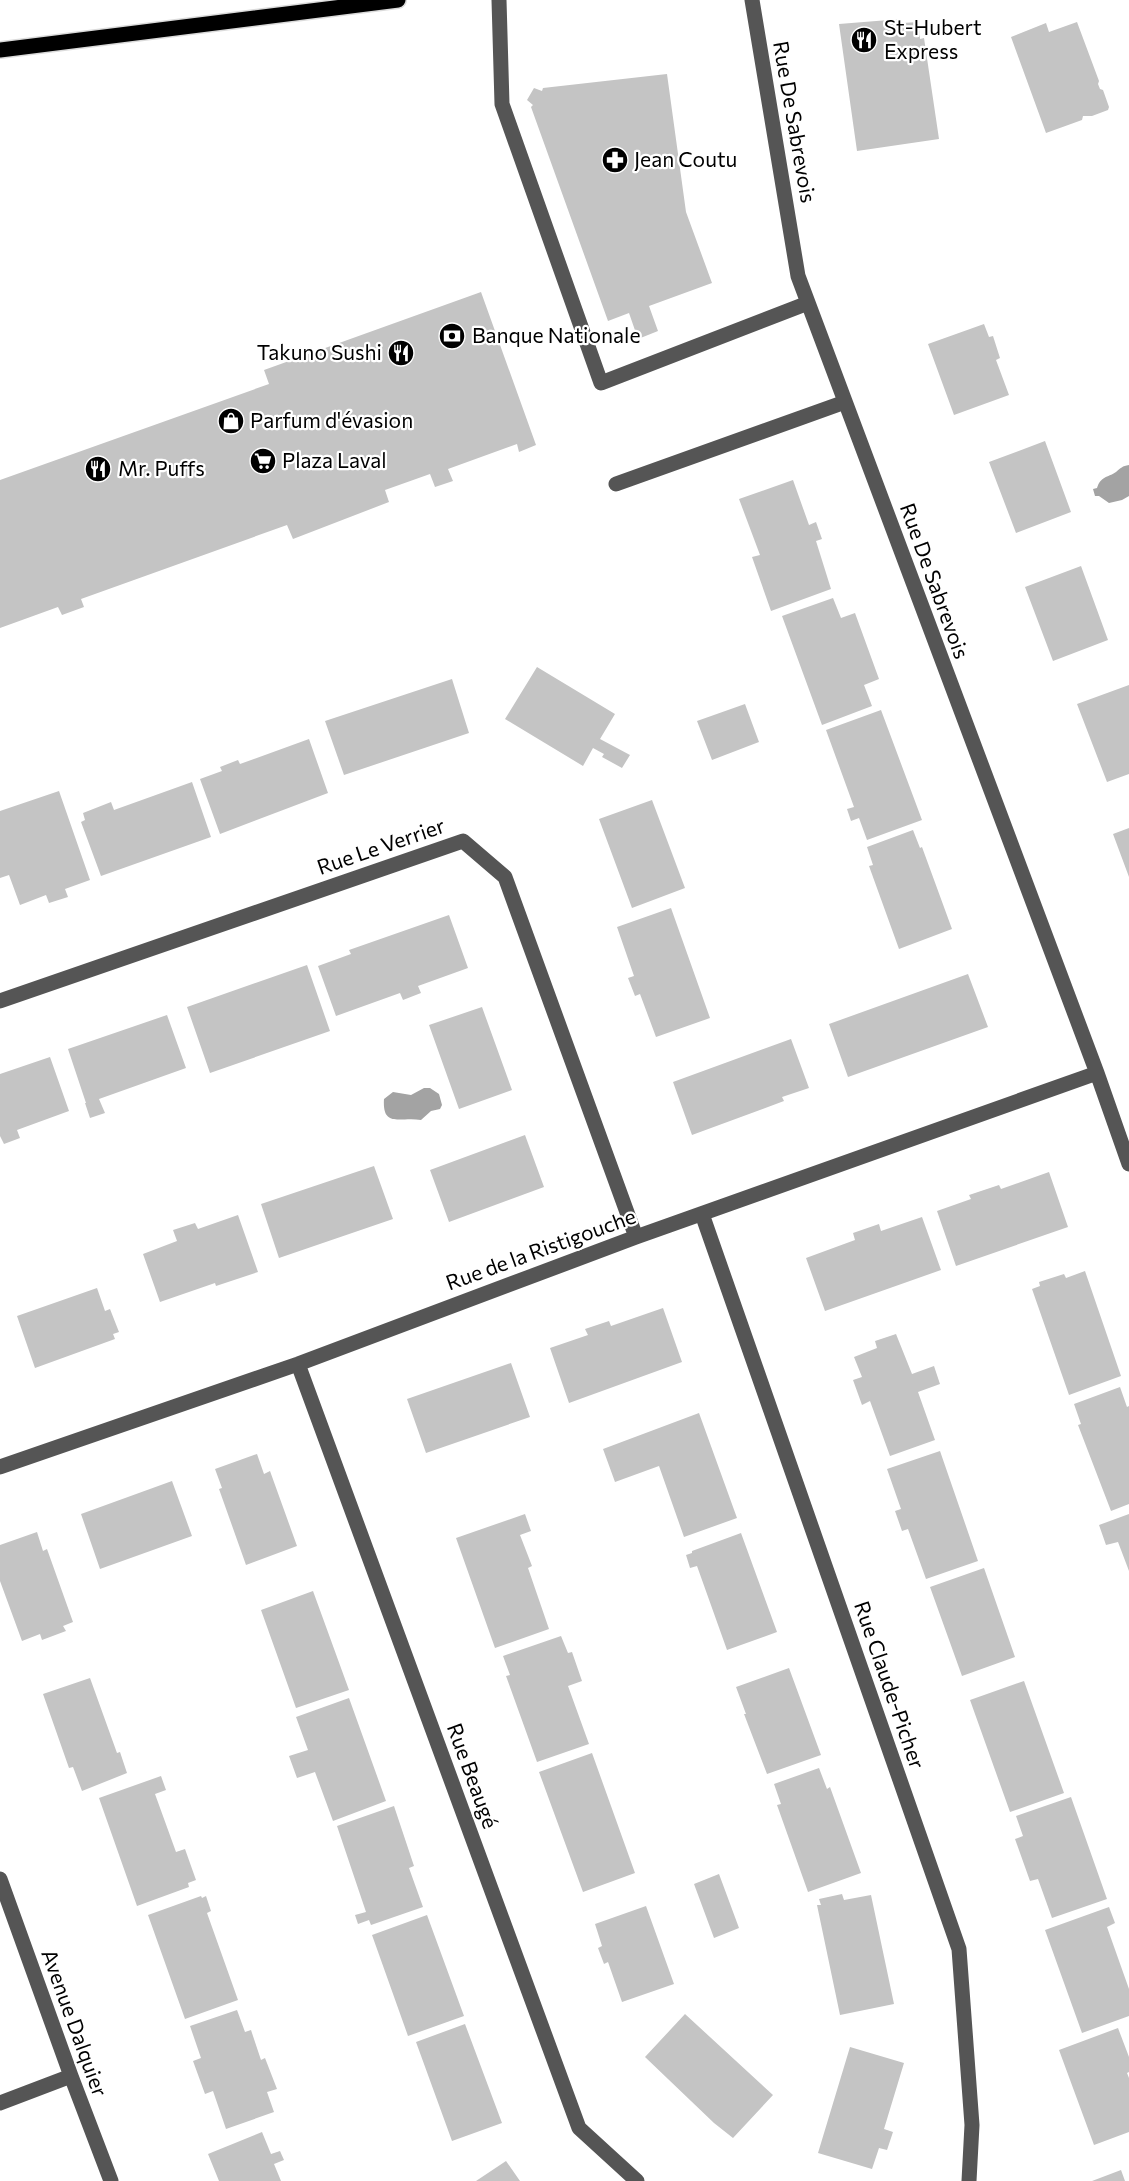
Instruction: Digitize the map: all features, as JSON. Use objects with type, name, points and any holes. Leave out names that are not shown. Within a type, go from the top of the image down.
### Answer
[{"type":"main road","points":[[0,50],[398,0]]},
{"type":"street","points":[[499,0],[502,104],[601,383],[808,303]]},
{"type":"street","name":"Rue De Sabrevois","points":[[752,0],[798,276],[1129,1164]]},
{"type":"street","points":[[616,484],[845,402]]},
{"type":"street","name":"Rue Le Verrier","points":[[0,1001],[463,841],[505,878],[636,1236]]},
{"type":"street","name":"Rue de la Ristigouche","points":[[0,1467],[298,1364],[636,1236],[1097,1073]]},
{"type":"street","name":"Rue Claude-Picher","points":[[702,1214],[959,1949],[972,2125],[969,2181]]},
{"type":"street","name":"Rue Beaugé","points":[[298,1364],[579,2128],[637,2181]]},
{"type":"street","name":"Avenue Dalquier","points":[[0,1879],[111,2181]]},
{"type":"street","points":[[0,2103],[71,2076]]},
{"type":"shaded area","points":[[1129,465],[1129,496],[1109,503],[1095,496],[1093,489],[1097,488],[1102,479]]},
{"type":"shaded area","points":[[424,1088],[430,1088],[439,1094],[442,1105],[440,1109],[431,1111],[421,1120],[394,1119],[386,1114],[384,1099],[393,1092],[411,1095]]},
{"type":"building","points":[[901,19],[902,23],[919,22],[920,39],[924,38],[939,139],[857,151],[839,24]]},
{"type":"building","points":[[1077,22],[1099,81],[1098,84],[1103,90],[1109,107],[1108,110],[1092,116],[1083,116],[1082,120],[1046,133],[1011,37],[1046,23],[1049,32]]},
{"type":"building","name":"Jean Coutu","points":[[667,74],[686,212],[712,283],[649,306],[658,331],[638,339],[629,313],[608,321],[531,107],[533,105],[527,100],[534,88],[542,91],[543,88]]},
{"type":"building","name":"Plaza Laval","points":[[481,292],[536,445],[519,452],[517,444],[448,469],[453,481],[435,487],[430,474],[385,490],[389,502],[293,539],[287,525],[81,599],[84,607],[62,615],[58,607],[0,628],[0,480],[269,384],[264,370]]},
{"type":"building","points":[[984,324],[989,337],[993,336],[1000,358],[996,360],[1009,395],[954,415],[928,344]]},
{"type":"building","points":[[1045,441],[1071,512],[1016,533],[989,462]]},
{"type":"building","points":[[793,480],[809,525],[816,522],[822,539],[816,541],[831,589],[771,611],[752,557],[760,555],[739,499]]},
{"type":"building","points":[[1081,566],[1108,640],[1053,661],[1025,587]]},
{"type":"building","points":[[833,598],[841,618],[855,613],[879,679],[864,685],[872,706],[822,725],[782,616]]},
{"type":"building","points":[[537,667],[615,714],[600,739],[630,755],[622,768],[602,757],[604,754],[593,748],[583,766],[505,719]]},
{"type":"building","points":[[452,679],[469,733],[344,775],[325,721]]},
{"type":"building","points":[[1129,685],[1129,774],[1107,782],[1077,704]]},
{"type":"building","points":[[745,704],[759,742],[712,760],[697,721]]},
{"type":"building","points":[[881,710],[922,820],[867,840],[859,818],[851,821],[847,809],[854,807],[826,730]]},
{"type":"building","points":[[309,739],[328,793],[220,834],[200,779],[222,771],[220,767],[238,760],[240,764]]},
{"type":"building","points":[[192,782],[211,837],[101,876],[81,822],[85,820],[83,813],[111,802],[114,810]]},
{"type":"building","points":[[59,791],[90,880],[65,889],[68,897],[49,903],[46,895],[20,905],[9,875],[0,878],[0,811]]},
{"type":"building","points":[[652,800],[685,888],[632,908],[599,819]]},
{"type":"building","points":[[1129,828],[1129,877],[1113,834]]},
{"type":"building","points":[[913,830],[920,848],[922,847],[952,929],[899,949],[869,866],[873,865],[867,847]]},
{"type":"building","points":[[671,908],[710,1018],[656,1037],[640,994],[635,996],[628,978],[634,976],[617,927]]},
{"type":"building","points":[[449,915],[468,968],[418,986],[421,993],[403,1000],[400,993],[336,1016],[318,966],[351,954],[349,950]]},
{"type":"building","points":[[307,965],[330,1031],[210,1073],[187,1007]]},
{"type":"building","points":[[968,974],[988,1027],[848,1077],[829,1024]]},
{"type":"building","points":[[482,1007],[512,1090],[459,1109],[429,1025]]},
{"type":"building","points":[[167,1015],[186,1068],[99,1099],[105,1113],[90,1118],[68,1049]]},
{"type":"building","points":[[791,1039],[809,1088],[782,1097],[784,1101],[692,1135],[673,1082]]},
{"type":"building","points":[[50,1057],[69,1111],[17,1130],[20,1138],[4,1144],[0,1136],[0,1074]]},
{"type":"building","points":[[525,1135],[544,1187],[449,1222],[430,1170]]},
{"type":"building","points":[[374,1166],[393,1219],[279,1258],[261,1204]]},
{"type":"building","points":[[1049,1172],[1068,1227],[956,1266],[937,1211],[971,1199],[969,1195],[999,1185],[1001,1189]]},
{"type":"building","points":[[238,1215],[258,1272],[216,1286],[215,1283],[160,1302],[143,1254],[177,1241],[173,1230],[195,1223],[198,1229]]},
{"type":"building","points":[[922,1217],[941,1270],[825,1311],[806,1258],[855,1240],[853,1233],[879,1224],[881,1231]]},
{"type":"building","points":[[1085,1271],[1121,1376],[1069,1395],[1032,1289],[1040,1286],[1039,1282],[1064,1274],[1066,1278]]},
{"type":"building","points":[[97,1288],[105,1311],[110,1309],[119,1332],[113,1334],[115,1339],[35,1368],[17,1316]]},
{"type":"building","points":[[663,1308],[682,1362],[569,1403],[550,1348],[588,1335],[585,1329],[609,1321],[611,1326]]},
{"type":"building","points":[[896,1334],[912,1374],[934,1366],[940,1384],[918,1392],[935,1440],[890,1456],[870,1401],[862,1405],[853,1380],[862,1377],[854,1357],[877,1348],[875,1341]]},
{"type":"building","points":[[511,1363],[530,1417],[426,1453],[407,1399]]},
{"type":"building","points":[[1120,1387],[1127,1407],[1129,1406],[1129,1504],[1111,1511],[1078,1425],[1081,1424],[1074,1404]]},
{"type":"building","points":[[699,1413],[737,1518],[684,1537],[659,1466],[615,1482],[603,1449]]},
{"type":"building","points":[[940,1451],[978,1561],[926,1579],[908,1529],[902,1531],[895,1511],[901,1509],[887,1469]]},
{"type":"building","points":[[257,1454],[264,1474],[270,1471],[297,1546],[246,1565],[219,1489],[222,1488],[215,1469]]},
{"type":"building","points":[[172,1481],[192,1536],[100,1569],[81,1514]]},
{"type":"building","points":[[525,1514],[531,1531],[520,1535],[532,1566],[528,1568],[549,1629],[495,1648],[456,1538]]},
{"type":"building","points":[[1129,1514],[1129,1571],[1118,1542],[1106,1545],[1099,1525]]},
{"type":"building","points":[[37,1532],[43,1551],[47,1549],[73,1622],[63,1626],[66,1631],[42,1640],[40,1634],[22,1641],[0,1581],[0,1545]]},
{"type":"building","points":[[741,1533],[777,1632],[727,1650],[697,1566],[690,1568],[686,1555]]},
{"type":"building","points":[[984,1568],[1015,1657],[962,1676],[930,1587]]},
{"type":"building","points":[[313,1591],[349,1690],[296,1708],[261,1610]]},
{"type":"building","points":[[561,1636],[568,1653],[572,1652],[582,1681],[568,1686],[589,1744],[537,1762],[506,1676],[510,1675],[503,1656]]},
{"type":"building","points":[[789,1668],[821,1755],[767,1774],[736,1687]]},
{"type":"building","points":[[90,1678],[117,1753],[120,1752],[127,1773],[82,1791],[73,1767],[69,1768],[43,1694]]},
{"type":"building","points":[[1024,1681],[1064,1793],[1010,1812],[970,1700]]},
{"type":"building","points":[[349,1698],[386,1801],[333,1821],[315,1772],[297,1778],[289,1756],[308,1750],[296,1717]]},
{"type":"building","points":[[592,1753],[635,1873],[583,1892],[539,1772]]},
{"type":"building","points":[[819,1768],[827,1789],[830,1787],[861,1873],[808,1892],[777,1805],[781,1804],[774,1784]]},
{"type":"building","points":[[161,1776],[166,1790],[155,1794],[176,1852],[185,1849],[196,1880],[188,1883],[189,1887],[137,1906],[99,1798]]},
{"type":"building","points":[[1071,1797],[1107,1899],[1052,1918],[1038,1879],[1030,1881],[1015,1839],[1023,1836],[1016,1816]]},
{"type":"building","points":[[394,1806],[414,1866],[409,1868],[423,1907],[371,1925],[369,1920],[358,1924],[355,1915],[366,1912],[337,1826]]},
{"type":"building","points":[[719,1874],[739,1928],[714,1938],[694,1884]]},
{"type":"building","points":[[842,1894],[844,1900],[871,1895],[894,2004],[840,2015],[817,1905],[821,1905],[819,1899]]},
{"type":"building","points":[[201,1896],[202,1898],[206,1896],[211,1911],[207,1913],[238,2000],[185,2019],[148,1915]]},
{"type":"building","points":[[646,1906],[674,1984],[622,2002],[608,1962],[604,1964],[598,1948],[602,1946],[595,1924]]},
{"type":"building","points":[[1109,1907],[1115,1923],[1107,1927],[1129,1989],[1129,2016],[1082,2033],[1045,1930]]},
{"type":"building","points":[[427,1915],[464,2016],[408,2036],[372,1935]]},
{"type":"building","points":[[237,2010],[245,2032],[251,2030],[261,2060],[265,2058],[277,2089],[267,2092],[274,2112],[226,2129],[213,2091],[205,2094],[193,2061],[201,2058],[190,2026]]},
{"type":"building","points":[[685,2014],[773,2095],[733,2138],[714,2123],[645,2057]]},
{"type":"building","points":[[465,2024],[502,2123],[452,2141],[416,2042]]},
{"type":"building","points":[[1118,2028],[1129,2057],[1129,2072],[1127,2073],[1129,2078],[1129,2132],[1094,2145],[1059,2050]]},
{"type":"building","points":[[850,2047],[904,2063],[884,2129],[893,2132],[887,2150],[879,2148],[872,2169],[818,2153]]},
{"type":"building","points":[[262,2132],[271,2154],[280,2151],[284,2160],[274,2164],[281,2181],[219,2181],[208,2154]]},
{"type":"building","points":[[506,2161],[520,2181],[476,2181]]},
{"type":"building","points":[[1121,2170],[1125,2181],[1092,2181]]},
{"type":"place","name":"St-Hubert Express","points":[[864,40]]},
{"type":"place","name":"Jean Coutu","points":[[615,160]]},
{"type":"place","name":"Banque Nationale","points":[[452,336]]},
{"type":"place","name":"Takuno Sushi","points":[[401,353]]},
{"type":"place","name":"Parfum d'évasion","points":[[231,421]]},
{"type":"place","name":"Plaza Laval","points":[[263,461]]},
{"type":"place","name":"Mr. Puffs","points":[[98,469]]}]
